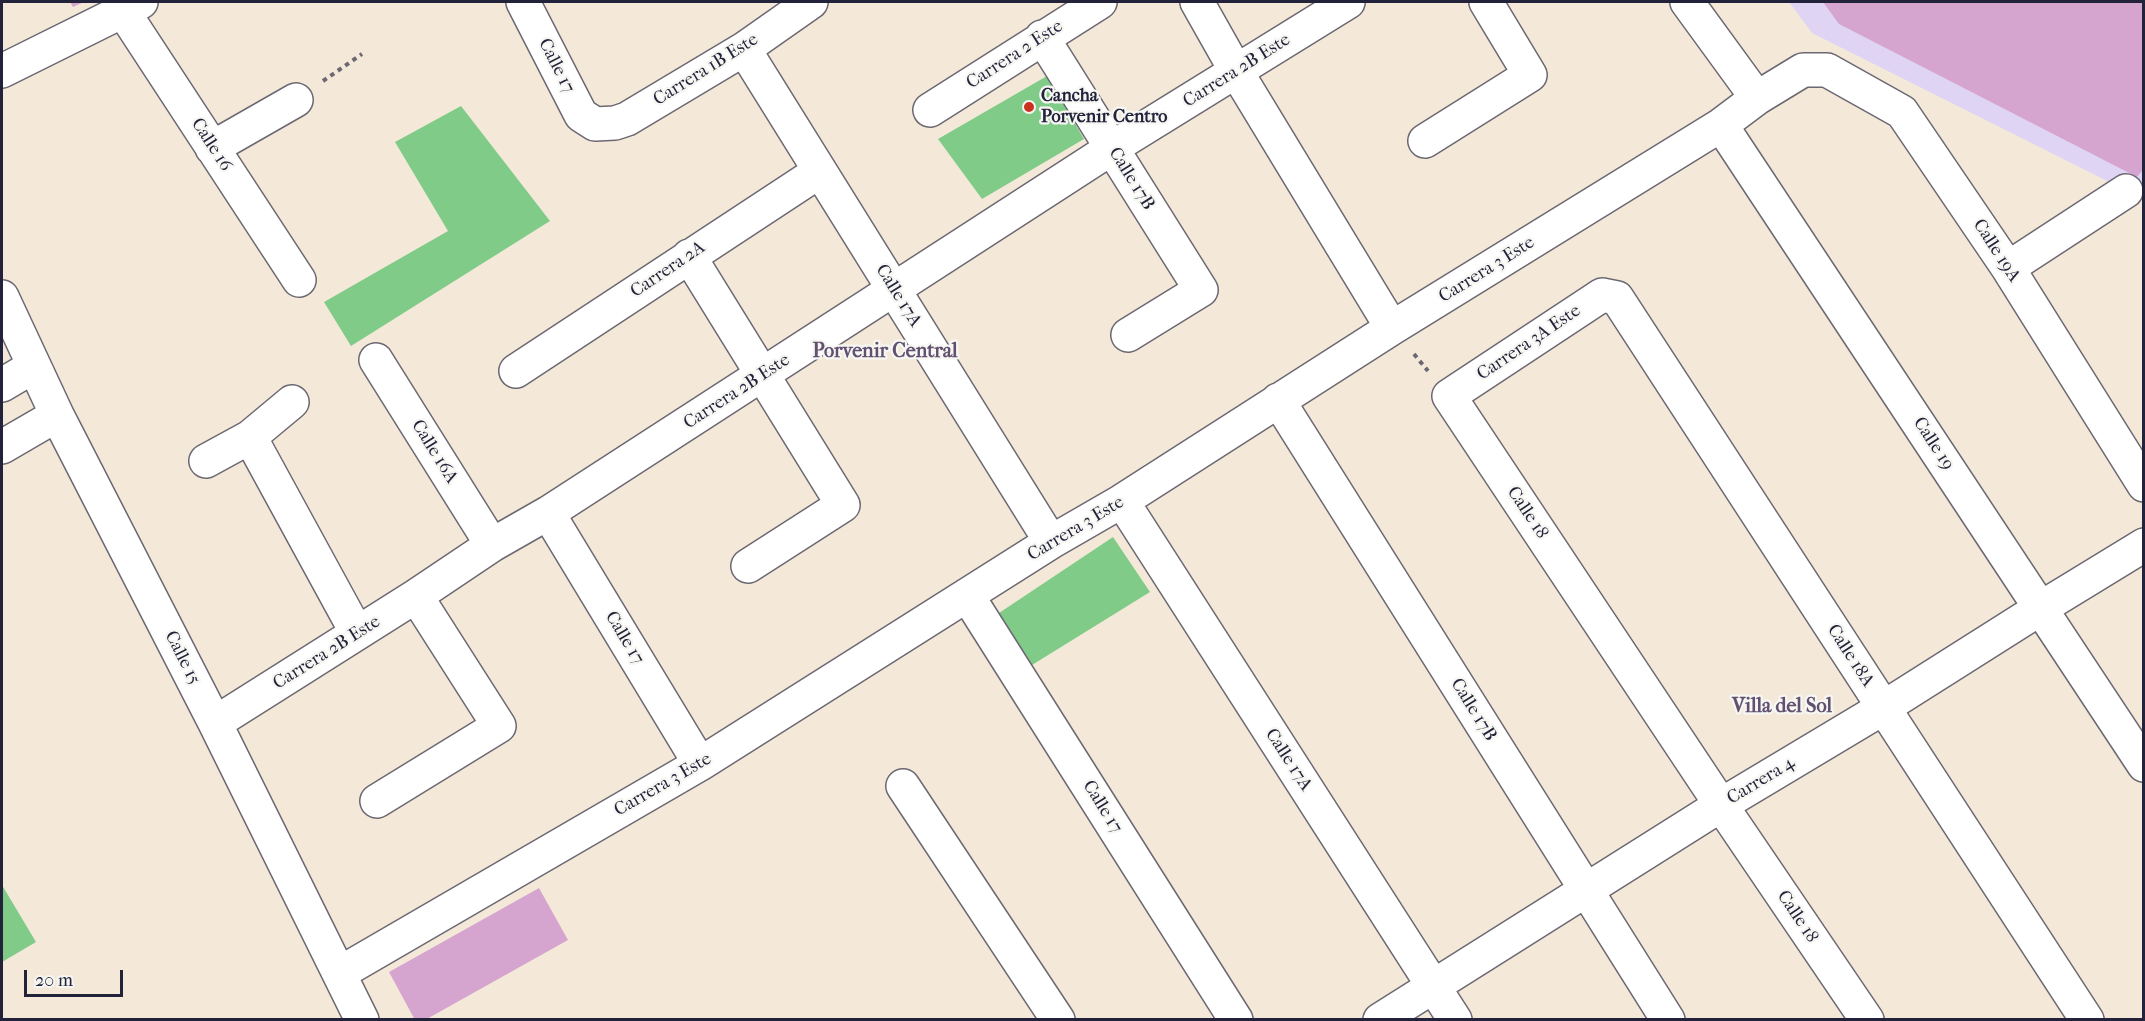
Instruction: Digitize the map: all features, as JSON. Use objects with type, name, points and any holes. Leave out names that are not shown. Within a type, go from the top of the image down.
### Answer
[{"type":"street","name":"Calle 17","points":[[523,2],[581,115],[595,124]]},
{"type":"street","name":"Carrera 1B Este","points":[[595,124],[615,123],[627,118],[744,49],[811,2]]},
{"type":"street","name":"Carrera 2 Este","points":[[930,110],[1100,2]]},
{"type":"street","points":[[1197,2],[1236,71],[1392,328]]},
{"type":"street","name":"Carrera 2B Este","points":[[216,723],[492,545],[548,513],[1112,148],[1348,2]]},
{"type":"street","points":[[1425,141],[1530,75],[1486,2]]},
{"type":"street","points":[[1687,2],[1757,98]]},
{"type":"street","points":[[2,71],[132,6]]},
{"type":"street","name":"Calle 16","points":[[132,6],[212,148],[299,280]]},
{"type":"street","name":"Calle 17B","points":[[1042,37],[1201,290],[1128,335]]},
{"type":"street","name":"Calle 17A","points":[[744,49],[1051,542]]},
{"type":"street","name":"Carrera 3 Este","points":[[340,973],[700,764],[1051,542],[1122,501],[1278,400],[1721,124],[1757,98],[1803,70]]},
{"type":"street","name":"Calle 19A","points":[[1803,70],[1827,70],[1902,112],[2008,268],[2144,485]]},
{"type":"street","points":[[212,148],[296,100]]},
{"type":"street","name":"Calle 19","points":[[1721,124],[2144,765]]},
{"type":"street","name":"Carrera 2A","points":[[516,371],[820,171]]},
{"type":"street","points":[[2008,268],[2126,190]]},
{"type":"street","points":[[689,256],[843,505],[748,566]]},
{"type":"street","name":"Carrera 3A Este","points":[[1449,396],[1602,295],[1610,296]]},
{"type":"street","name":"Calle 18A","points":[[1610,296],[1617,298],[1624,308],[2087,1020]]},
{"type":"street","name":"Calle 15","points":[[2,297],[57,415],[216,723],[362,1020]]},
{"type":"street","name":"Calle 16A","points":[[376,360],[492,545]]},
{"type":"street","points":[[2,385],[34,366]]},
{"type":"street","name":"Calle 18","points":[[1449,396],[1720,805],[1867,1020]]},
{"type":"street","name":"Calle 17B","points":[[1278,400],[1668,1020]]},
{"type":"street","points":[[206,461],[250,437],[292,402]]},
{"type":"street","points":[[2,447],[57,415]]},
{"type":"street","points":[[250,437],[357,633]]},
{"type":"street","name":"Calle 17A","points":[[1122,501],[1455,1020]]},
{"type":"street","name":"Calle 17","points":[[548,513],[700,764]]},
{"type":"street","name":"Carrera 4","points":[[1380,1020],[1720,805],[1883,708],[2144,545]]},
{"type":"street","points":[[377,801],[499,726],[416,596]]},
{"type":"street","name":"Calle 17","points":[[967,596],[1236,1020]]},
{"type":"street","points":[[903,786],[1058,1020]]},
{"type":"path","points":[[296,100],[362,54]]},
{"type":"path","points":[[1392,328],[1449,396]]},
{"type":"shaded area","points":[[1789,2],[2143,2],[2143,199],[1812,33]]},
{"type":"green space","name":"Cancha Porvenir Centro","points":[[1047,76],[1084,139],[982,199],[938,139]]},
{"type":"green space","points":[[461,106],[550,221],[351,346],[324,302],[448,231],[395,142]]},
{"type":"green space","points":[[1113,537],[1150,592],[1032,665],[999,613]]},
{"type":"green space","points":[[2,885],[36,942],[2,962]]},
{"type":"building","points":[[70,2],[84,2],[73,7]]},
{"type":"building","points":[[1823,2],[2144,2],[2144,168],[2137,177],[1839,24]]},
{"type":"building","points":[[539,888],[568,940],[425,1020],[415,1020],[389,972]]},
{"type":"place","name":"Cancha Porvenir Centro","points":[[1029,107]]},
{"type":"district","name":"Porvenir Central","points":[[885,352]]},
{"type":"district","name":"Villa del Sol","points":[[1782,707]]}]
